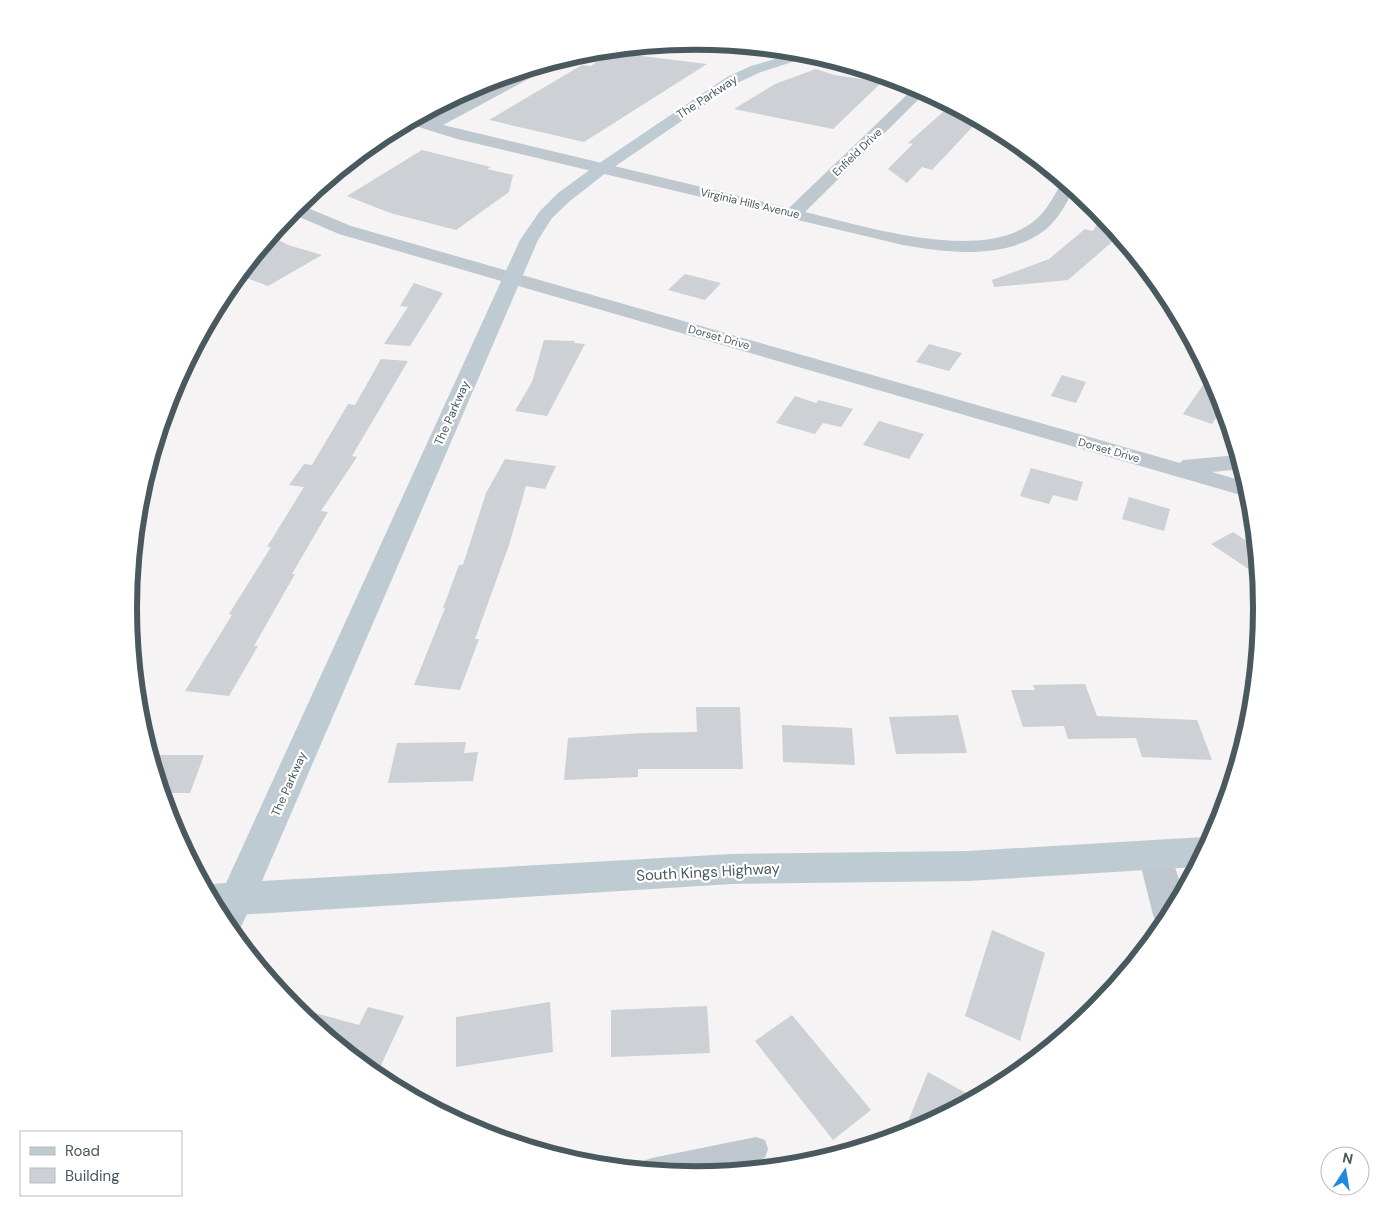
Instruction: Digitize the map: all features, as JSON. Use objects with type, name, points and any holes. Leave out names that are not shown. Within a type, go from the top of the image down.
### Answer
[{"type":"street","name":"The Parkway","points":[[224,907],[271,824],[529,240],[546,215],[564,197],[601,169],[732,80],[756,69],[790,59]]},
{"type":"street","points":[[428,126],[515,80]]},
{"type":"street","name":"Enfield Drive","points":[[793,214],[916,95]]},
{"type":"street","name":"Virginia Hills Avenue","points":[[420,123],[601,169],[918,243],[974,245],[1015,238],[1036,228],[1049,216],[1066,190]]},
{"type":"street","name":"Dorset Drive","points":[[301,212],[346,230],[1240,488]]},
{"type":"street","name":"Dorset Drive","points":[[1147,461],[1204,466],[1234,463]]},
{"type":"street","name":"South Kings Highway","points":[[224,907],[732,869],[968,866],[1196,852]]},
{"type":"street","points":[[1155,855],[1169,902]]},
{"type":"lane","points":[[675,1165],[756,1149]]},
{"type":"building","points":[[628,54],[707,64],[584,142],[489,120],[582,65],[591,66],[601,59]]},
{"type":"building","points":[[816,69],[834,75],[881,83],[833,129],[734,109],[775,84]]},
{"type":"building","points":[[946,110],[961,118],[960,120],[974,125],[932,170],[922,167],[907,183],[888,169],[913,144],[908,143]]},
{"type":"building","points":[[422,150],[491,167],[487,169],[513,175],[509,192],[456,230],[390,213],[347,196]]},
{"type":"building","points":[[1098,222],[1115,240],[1068,280],[994,287],[992,280],[1049,259],[1085,229],[1093,231]]},
{"type":"building","points":[[276,239],[288,245],[322,255],[268,286],[245,278]]},
{"type":"building","points":[[685,274],[721,283],[705,300],[668,290]]},
{"type":"building","points":[[414,283],[443,293],[410,346],[384,344],[408,307],[400,306]]},
{"type":"building","points":[[544,340],[575,341],[574,343],[585,344],[547,416],[515,411],[532,382]]},
{"type":"building","points":[[929,344],[962,353],[949,371],[916,362]]},
{"type":"building","points":[[381,359],[408,361],[352,456],[357,457],[321,511],[328,512],[292,574],[295,574],[254,646],[258,646],[229,696],[185,691],[232,615],[229,614],[271,547],[267,547],[304,487],[289,485],[304,464],[312,465],[348,404],[355,405]]},
{"type":"building","points":[[1062,375],[1086,382],[1076,403],[1051,396]]},
{"type":"building","points":[[1205,382],[1218,415],[1212,424],[1183,414]]},
{"type":"building","points":[[795,396],[816,403],[819,400],[853,409],[841,427],[823,423],[815,434],[776,423]]},
{"type":"building","points":[[879,421],[924,434],[909,459],[863,445]]},
{"type":"building","points":[[505,459],[556,466],[545,489],[526,486],[509,545],[475,639],[479,639],[460,690],[414,685],[445,608],[443,608],[459,565],[463,565],[486,493]]},
{"type":"building","points":[[1031,468],[1083,482],[1077,501],[1053,495],[1049,504],[1020,496]]},
{"type":"building","points":[[1129,497],[1170,509],[1164,531],[1122,519]]},
{"type":"building","points":[[1233,532],[1249,542],[1252,571],[1211,544]]},
{"type":"building","points":[[1085,684],[1097,716],[1197,720],[1212,760],[1142,757],[1136,738],[1068,739],[1064,726],[1023,727],[1011,690],[1035,690],[1033,685]]},
{"type":"building","points":[[696,707],[740,707],[743,769],[638,769],[638,777],[564,780],[568,738],[643,733],[697,732]]},
{"type":"building","points":[[958,715],[967,753],[896,754],[889,717]]},
{"type":"building","points":[[782,725],[852,728],[855,765],[783,762]]},
{"type":"building","points":[[466,742],[464,753],[478,752],[473,781],[388,783],[397,743]]},
{"type":"building","points":[[157,755],[204,755],[190,793],[169,793]]},
{"type":"building","points":[[992,930],[1045,953],[1020,1041],[965,1016]]},
{"type":"building","points":[[550,1002],[553,1052],[456,1067],[456,1017]]},
{"type":"building","points":[[707,1006],[710,1053],[611,1057],[611,1010]]},
{"type":"building","points":[[368,1007],[404,1016],[380,1068],[355,1051],[309,1011],[359,1025]]},
{"type":"building","points":[[792,1015],[871,1110],[833,1140],[755,1041]]},
{"type":"building","points":[[928,1072],[968,1094],[942,1108],[907,1125]]}]
